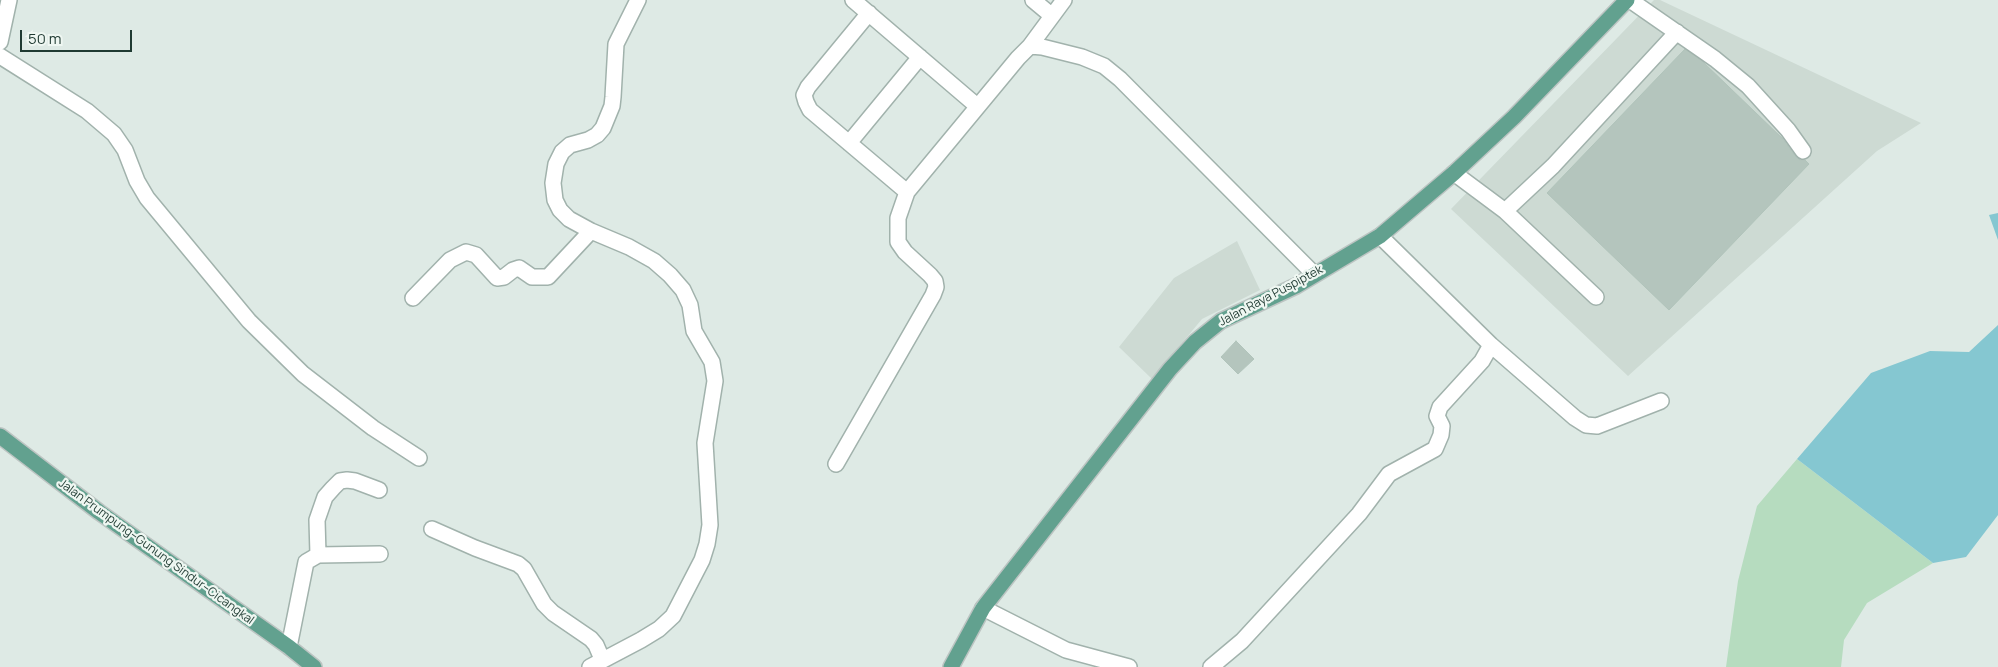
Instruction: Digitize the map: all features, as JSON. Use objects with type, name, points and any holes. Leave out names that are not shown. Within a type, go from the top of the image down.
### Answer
[{"type":"main road","name":"Jalan Raya Puspiptek","points":[[951,667],[983,608],[1170,369],[1195,342],[1221,321],[1296,286],[1380,236],[1454,173],[1514,117],[1628,0]]},
{"type":"main road","name":"Jalan Prumpung–Gunung Sindur–Cicangkal","points":[[0,436],[99,512],[314,667]]},
{"type":"street","points":[[0,42],[9,0]]},
{"type":"street","points":[[432,529],[518,564],[524,569],[544,604],[553,613],[591,639],[596,645],[596,663],[640,640],[658,629],[673,616],[702,560],[710,525],[705,442],[715,381],[712,362],[694,331],[690,305],[683,290],[654,261],[629,247],[568,219],[560,210],[553,183],[556,164],[562,152],[570,145],[588,140],[603,128],[612,106],[616,44],[638,0]]},
{"type":"street","points":[[853,0],[977,106]]},
{"type":"street","points":[[1033,0],[1052,15]]},
{"type":"street","points":[[836,464],[936,287],[935,281],[930,275],[905,252],[898,242],[896,231],[898,218],[907,192],[977,106],[1030,46],[1064,0]]},
{"type":"street","points":[[1628,0],[1715,59],[1748,86],[1788,130],[1803,151]]},
{"type":"street","points":[[868,13],[808,87],[804,96],[810,110],[907,192]]},
{"type":"street","points":[[1505,211],[1553,166],[1677,32]]},
{"type":"street","points":[[1030,46],[1042,47],[1082,57],[1104,66],[1120,79],[1314,274]]},
{"type":"street","points":[[0,56],[87,111],[114,134],[125,150],[137,181],[147,198],[249,321],[303,374],[373,428],[419,458]]},
{"type":"street","points":[[849,142],[920,57]]},
{"type":"street","points":[[1454,173],[1505,211],[1596,297]]},
{"type":"street","points":[[413,298],[450,260],[466,252],[476,255],[497,278],[504,277],[519,268],[532,277],[548,277],[591,231]]},
{"type":"street","points":[[1380,236],[1491,345],[1575,418],[1586,425],[1597,426],[1661,401]]},
{"type":"street","points":[[1210,667],[1242,641],[1359,514],[1389,474],[1435,449],[1441,435],[1442,426],[1438,416],[1440,407],[1482,361],[1491,345]]},
{"type":"street","points":[[318,555],[316,520],[325,497],[333,488],[340,481],[355,480],[379,490]]},
{"type":"street","points":[[289,648],[306,562],[318,555],[380,554]]},
{"type":"street","points":[[983,608],[1066,650],[1129,667]]},
{"type":"shaded area","points":[[1654,0],[1660,0],[1921,123],[1877,151],[1628,376],[1451,209]]},
{"type":"shaded area","points":[[1237,241],[1260,290],[1202,319],[1152,379],[1119,347],[1174,278]]},
{"type":"green space","points":[[1797,459],[1933,563],[1867,603],[1844,640],[1841,667],[1726,667],[1738,581],[1757,506]]},
{"type":"water","points":[[1998,213],[1998,240],[1989,215]]},
{"type":"water","points":[[1998,325],[1998,515],[1966,557],[1933,563],[1797,459],[1871,373],[1930,351],[1969,352]]},
{"type":"building","points":[[1685,49],[1702,61],[1782,138],[1796,157],[1800,160],[1805,160],[1809,164],[1669,310],[1547,193]]},
{"type":"building","points":[[1236,341],[1254,359],[1238,374],[1221,357]]}]
